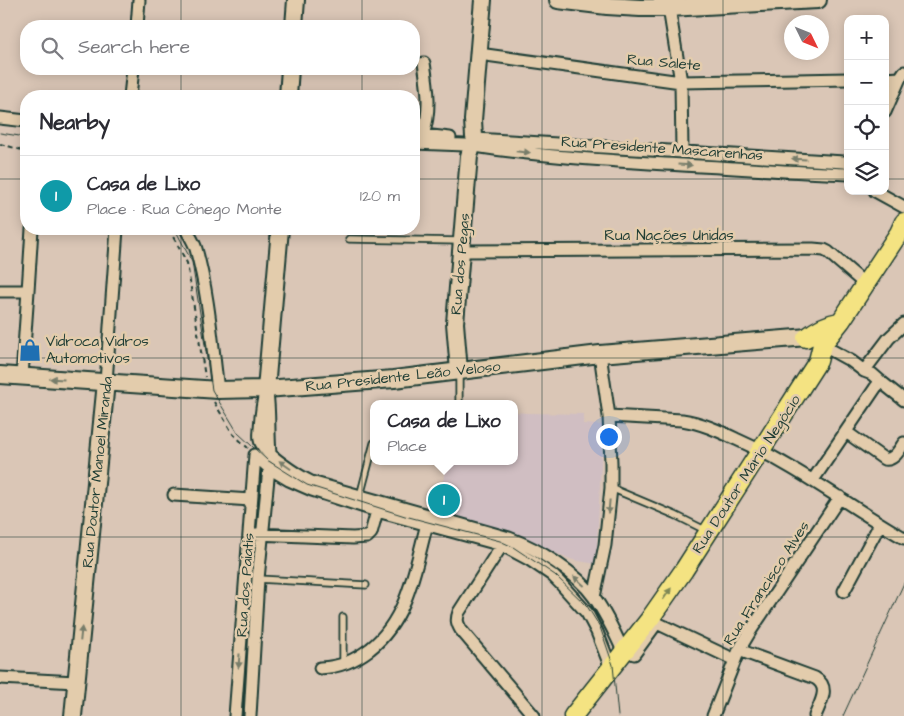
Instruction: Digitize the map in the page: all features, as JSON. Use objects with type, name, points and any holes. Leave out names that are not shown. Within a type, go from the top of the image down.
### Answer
[{"type":"main road","points":[[294,20],[296,0]]},
{"type":"main road","name":"Rua dos Pegas","points":[[459,371],[455,323],[483,0]]},
{"type":"main road","points":[[558,0],[640,8],[818,0]]},
{"type":"main road","points":[[288,90],[290,75]]},
{"type":"main road","name":"Rua Doutor Mário Negócio","points":[[573,716],[610,668],[629,653],[649,620],[709,532],[818,360],[828,339],[898,233],[904,220]]},
{"type":"main road","points":[[266,389],[279,235]]},
{"type":"main road","points":[[830,324],[828,339],[806,338],[814,332],[830,324]]},
{"type":"main road","name":"Rua Presidente Leão Veloso","points":[[0,375],[218,390],[266,389],[369,381],[600,354],[806,338]]},
{"type":"main road","name":"Rua Doutor Manoel Miranda","points":[[74,716],[106,382]]},
{"type":"street","points":[[137,20],[139,0]]},
{"type":"street","points":[[669,8],[681,82],[682,151]]},
{"type":"street","name":"Rua Salete","points":[[479,54],[681,82],[844,79]]},
{"type":"street","points":[[420,134],[427,124],[428,99],[424,63]]},
{"type":"street","points":[[131,90],[132,75]]},
{"type":"street","points":[[889,78],[902,75]]},
{"type":"street","points":[[888,105],[902,75]]},
{"type":"street","points":[[0,118],[20,120]]},
{"type":"street","name":"Rua Presidente Mascarenhas","points":[[420,135],[470,141],[682,151],[844,162]]},
{"type":"street","name":"Rua Presidente Mascarenhas","points":[[420,143],[470,141],[499,150],[593,159],[844,174]]},
{"type":"street","points":[[879,195],[904,220]]},
{"type":"street","points":[[22,376],[32,235]]},
{"type":"street","name":"Rua Doutor Manoel Miranda","points":[[106,382],[117,235]]},
{"type":"street","points":[[189,235],[196,248],[208,308],[218,390]]},
{"type":"street","name":"Rua Nações Unidas","points":[[461,246],[824,250],[865,284]]},
{"type":"street","points":[[0,291],[28,291]]},
{"type":"street","points":[[864,371],[889,338],[904,324]]},
{"type":"street","points":[[828,339],[851,361],[864,371],[872,374],[904,400]]},
{"type":"street","points":[[594,597],[605,545],[611,488],[609,416],[600,354]]},
{"type":"street","points":[[813,480],[880,381]]},
{"type":"street","points":[[266,389],[261,407],[260,441],[270,453],[303,478],[311,482],[436,516],[531,547],[579,580],[594,597],[629,653],[656,624],[659,624],[737,655],[814,678],[822,684],[824,692],[815,716]]},
{"type":"street","points":[[266,389],[270,408],[270,453]]},
{"type":"street","points":[[609,416],[692,422],[715,430],[761,450],[813,480],[904,538]]},
{"type":"street","points":[[846,432],[888,460],[896,455],[904,443]]},
{"type":"street","name":"Rua dos Paiatis","points":[[235,716],[256,455],[269,468],[258,578],[250,716]]},
{"type":"street","points":[[269,468],[289,480],[312,490],[377,511],[502,545],[530,560],[552,575],[579,602],[593,622],[602,642],[610,668]]},
{"type":"street","points":[[174,495],[251,500]]},
{"type":"street","name":"Rua Francisco Alves","points":[[713,716],[737,655],[751,630],[840,497]]},
{"type":"street","points":[[249,533],[367,537],[372,533],[377,511]]},
{"type":"street","points":[[320,668],[332,668],[343,665],[365,653],[386,634],[400,613],[408,594],[427,524]]},
{"type":"street","points":[[844,591],[880,524]]},
{"type":"street","points":[[502,545],[459,612],[457,624],[534,716]]},
{"type":"street","points":[[244,592],[257,593]]},
{"type":"street","points":[[0,678],[76,682]]},
{"type":"lane","points":[[349,239],[461,246]]},
{"type":"lane","points":[[458,400],[459,371]]},
{"type":"lane","points":[[360,496],[370,458]]},
{"type":"lane","points":[[611,488],[709,532]]},
{"type":"lane","points":[[258,578],[366,584]]},
{"type":"lane","points":[[343,617],[343,665]]},
{"type":"path","points":[[0,144],[20,149]]},
{"type":"shaded area","points":[[518,412],[584,414],[583,424],[603,425],[596,564],[573,560],[493,528],[434,510],[448,465],[518,465]]},
{"type":"tram line","points":[[0,133],[20,136]]},
{"type":"tram line","points":[[178,235],[192,262],[212,390],[238,433],[267,460],[307,485],[405,516],[500,541],[513,547],[555,575],[587,606],[600,627],[613,665],[618,716]]},
{"type":"tram line","points":[[843,716],[904,583]]},
{"type":"place","name":"Vidroca Vidros Automotivos","points":[[30,350]]},
{"type":"place","name":"Casa de Lixo","points":[[444,500]]}]
